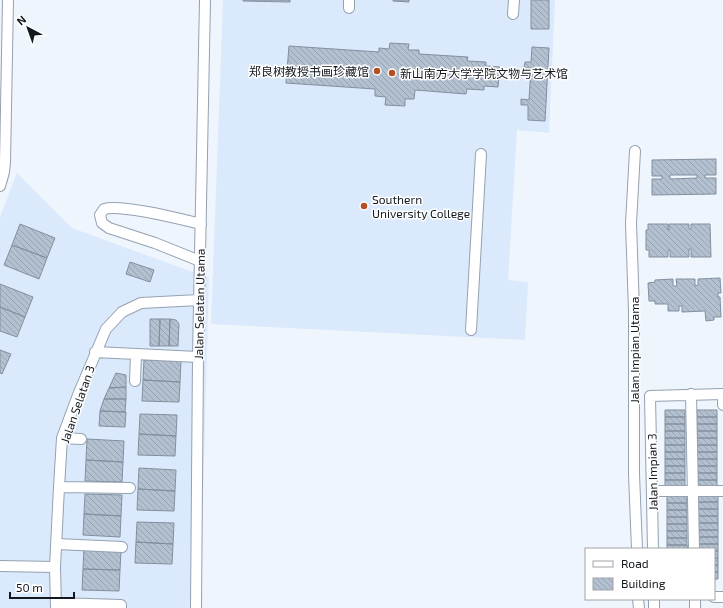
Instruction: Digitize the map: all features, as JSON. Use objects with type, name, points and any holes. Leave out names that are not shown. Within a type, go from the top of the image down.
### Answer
[{"type":"street","points":[[0,186],[5,162],[8,0]]},
{"type":"street","name":"Jalan Selatan Utama","points":[[196,608],[198,357],[205,0]]},
{"type":"street","points":[[513,14],[514,0]]},
{"type":"street","name":"Jalan Impian Utama","points":[[635,151],[632,223],[634,311],[634,474],[637,548]]},
{"type":"street","points":[[471,330],[481,154]]},
{"type":"street","points":[[200,261],[109,228],[102,222],[100,215],[104,209],[126,209],[201,224]]},
{"type":"street","name":"Jalan Selatan 3","points":[[57,605],[56,566],[58,487],[62,438],[95,352],[106,330],[115,318],[130,308],[141,303],[199,300]]},
{"type":"street","points":[[95,352],[198,357]]},
{"type":"street","points":[[135,381],[136,355]]},
{"type":"street","points":[[694,548],[691,394],[723,394],[723,405]]},
{"type":"street","name":"Jalan Impian 3","points":[[653,548],[650,396],[691,394]]},
{"type":"street","points":[[62,438],[81,439]]},
{"type":"street","points":[[58,487],[130,488]]},
{"type":"street","points":[[652,491],[723,491]]},
{"type":"street","points":[[57,544],[122,547]]},
{"type":"street","points":[[0,566],[56,566]]},
{"type":"street","points":[[57,605],[121,605],[121,608]]},
{"type":"shaded area","name":"Southern University College","points":[[223,0],[555,0],[549,133],[517,130],[508,280],[528,282],[525,340],[211,324]]},
{"type":"shaded area","points":[[17,173],[72,228],[209,278],[200,608],[0,608],[0,217]]},
{"type":"building","points":[[290,0],[290,2],[243,1]]},
{"type":"building","points":[[409,0],[409,2],[393,1]]},
{"type":"building","points":[[531,0],[549,0],[549,29],[531,29]]},
{"type":"building","points":[[390,43],[409,44],[408,50],[419,50],[419,54],[468,57],[467,61],[486,62],[486,66],[500,67],[498,87],[484,86],[484,90],[467,89],[466,94],[415,90],[414,99],[405,99],[405,106],[385,105],[386,97],[375,96],[375,89],[286,83],[289,46],[379,52],[379,48],[389,49]]},
{"type":"building","points":[[532,47],[549,48],[545,121],[528,120],[528,105],[521,105],[521,99],[529,100],[531,68],[524,68],[525,62],[531,62]]},
{"type":"building","points":[[716,159],[716,175],[705,175],[705,178],[716,178],[716,194],[652,195],[652,179],[662,179],[662,176],[652,176],[652,160]],"holes":[[[670,175],[697,175],[697,178],[670,179]]]},
{"type":"building","points":[[20,224],[55,238],[47,258],[12,245]]},
{"type":"building","points":[[648,224],[668,224],[669,230],[669,224],[689,224],[689,229],[691,229],[691,224],[710,224],[711,257],[691,257],[691,249],[689,249],[689,257],[670,257],[670,250],[668,250],[668,257],[649,257],[649,250],[646,250],[646,230],[648,230]]},
{"type":"building","points":[[12,245],[47,258],[39,279],[4,265]]},
{"type":"building","points":[[130,262],[154,270],[150,282],[126,274]]},
{"type":"building","points":[[720,278],[721,293],[718,293],[718,297],[720,297],[721,317],[714,317],[714,320],[706,321],[705,311],[682,312],[682,306],[679,306],[679,311],[668,311],[668,304],[655,304],[655,301],[649,301],[648,283],[655,282],[655,280],[673,279],[673,286],[677,286],[676,279],[695,279],[695,286],[698,285],[698,279]]},
{"type":"building","points":[[0,284],[33,297],[25,317],[0,307]]},
{"type":"building","points":[[0,307],[25,317],[17,337],[0,331]]},
{"type":"building","points":[[150,319],[160,319],[159,346],[150,346]]},
{"type":"building","points":[[160,319],[170,319],[169,346],[159,346]]},
{"type":"building","points":[[170,319],[176,320],[179,324],[178,346],[169,346]]},
{"type":"building","points":[[0,350],[11,354],[2,374],[0,373]]},
{"type":"building","points":[[144,360],[181,361],[180,382],[143,380]]},
{"type":"building","points":[[116,373],[126,375],[126,387],[109,388]]},
{"type":"building","points":[[143,380],[180,382],[179,402],[142,401]]},
{"type":"building","points":[[126,387],[126,399],[104,399],[109,388]]},
{"type":"building","points":[[104,399],[126,399],[125,412],[100,411]]},
{"type":"building","points":[[665,410],[685,410],[685,417],[665,417]]},
{"type":"building","points":[[697,410],[717,410],[717,417],[697,417]]},
{"type":"building","points":[[100,411],[126,412],[125,427],[99,426]]},
{"type":"building","points":[[140,414],[177,415],[176,436],[139,434]]},
{"type":"building","points":[[665,417],[685,417],[685,424],[665,424]]},
{"type":"building","points":[[697,417],[717,417],[717,424],[697,424]]},
{"type":"building","points":[[665,424],[685,424],[685,431],[665,431]]},
{"type":"building","points":[[697,424],[717,424],[717,431],[697,431]]},
{"type":"building","points":[[665,431],[685,431],[685,438],[665,438]]},
{"type":"building","points":[[697,431],[717,431],[717,438],[697,438]]},
{"type":"building","points":[[139,434],[176,436],[175,456],[138,455]]},
{"type":"building","points":[[665,438],[685,438],[685,445],[665,445]]},
{"type":"building","points":[[697,438],[717,438],[717,445],[697,445]]},
{"type":"building","points":[[87,439],[124,441],[123,462],[86,460]]},
{"type":"building","points":[[665,445],[685,445],[685,452],[665,452]]},
{"type":"building","points":[[697,445],[717,445],[717,452],[697,452]]},
{"type":"building","points":[[665,452],[685,452],[685,459],[665,459]]},
{"type":"building","points":[[697,452],[717,452],[717,459],[697,459]]},
{"type":"building","points":[[665,459],[685,459],[685,466],[665,466]]},
{"type":"building","points":[[697,459],[717,459],[717,466],[697,466]]},
{"type":"building","points":[[86,460],[123,462],[122,482],[85,481]]},
{"type":"building","points":[[665,466],[685,466],[685,473],[665,473]]},
{"type":"building","points":[[697,466],[717,466],[717,473],[697,473]]},
{"type":"building","points":[[139,468],[176,470],[175,491],[138,489]]},
{"type":"building","points":[[665,473],[685,473],[685,480],[665,480]]},
{"type":"building","points":[[697,473],[717,473],[717,480],[697,480]]},
{"type":"building","points":[[665,480],[685,480],[685,487],[665,487]]},
{"type":"building","points":[[697,480],[717,480],[717,487],[697,487]]},
{"type":"building","points":[[138,489],[175,491],[174,511],[137,510]]},
{"type":"building","points":[[85,494],[122,495],[121,516],[84,514]]},
{"type":"building","points":[[697,495],[718,495],[718,502],[697,502]]},
{"type":"building","points":[[667,496],[687,496],[687,503],[667,503]]},
{"type":"building","points":[[697,502],[718,502],[718,509],[697,509]]},
{"type":"building","points":[[667,503],[687,503],[687,510],[667,510]]},
{"type":"building","points":[[697,509],[718,509],[718,516],[697,516]]},
{"type":"building","points":[[667,510],[687,510],[687,517],[667,517]]},
{"type":"building","points":[[84,514],[121,516],[120,537],[83,535]]},
{"type":"building","points":[[697,516],[718,516],[718,523],[698,523]]},
{"type":"building","points":[[667,517],[687,517],[687,524],[667,524]]},
{"type":"building","points":[[137,522],[174,523],[173,544],[136,542]]},
{"type":"building","points":[[698,523],[718,523],[718,530],[698,530]]},
{"type":"building","points":[[667,524],[687,524],[687,531],[667,531]]},
{"type":"building","points":[[698,530],[718,530],[718,537],[698,537]]},
{"type":"building","points":[[667,531],[687,531],[687,538],[667,538]]},
{"type":"building","points":[[698,537],[718,537],[718,544],[698,544]]},
{"type":"building","points":[[667,538],[687,538],[687,545],[667,545]]},
{"type":"building","points":[[136,542],[173,544],[172,564],[135,563]]},
{"type":"building","points":[[698,544],[718,544],[718,551],[715,551],[715,548],[698,548]]},
{"type":"building","points":[[667,545],[687,545],[688,548],[667,548]]},
{"type":"building","points":[[84,548],[121,550],[120,570],[83,569]]},
{"type":"building","points":[[715,551],[718,551],[718,558],[715,558]]},
{"type":"building","points":[[715,558],[718,558],[718,565],[715,565]]},
{"type":"building","points":[[715,565],[718,565],[718,572],[715,572]]},
{"type":"building","points":[[83,569],[120,570],[119,591],[82,590]]},
{"type":"building","points":[[715,572],[718,572],[718,579],[715,579]]},
{"type":"place","name":"郑良树教授书画珍藏馆","points":[[377,71]]},
{"type":"place","name":"新山南方大学学院文物与艺术馆","points":[[392,73]]},
{"type":"place","name":"Southern University College","points":[[364,206]]}]
